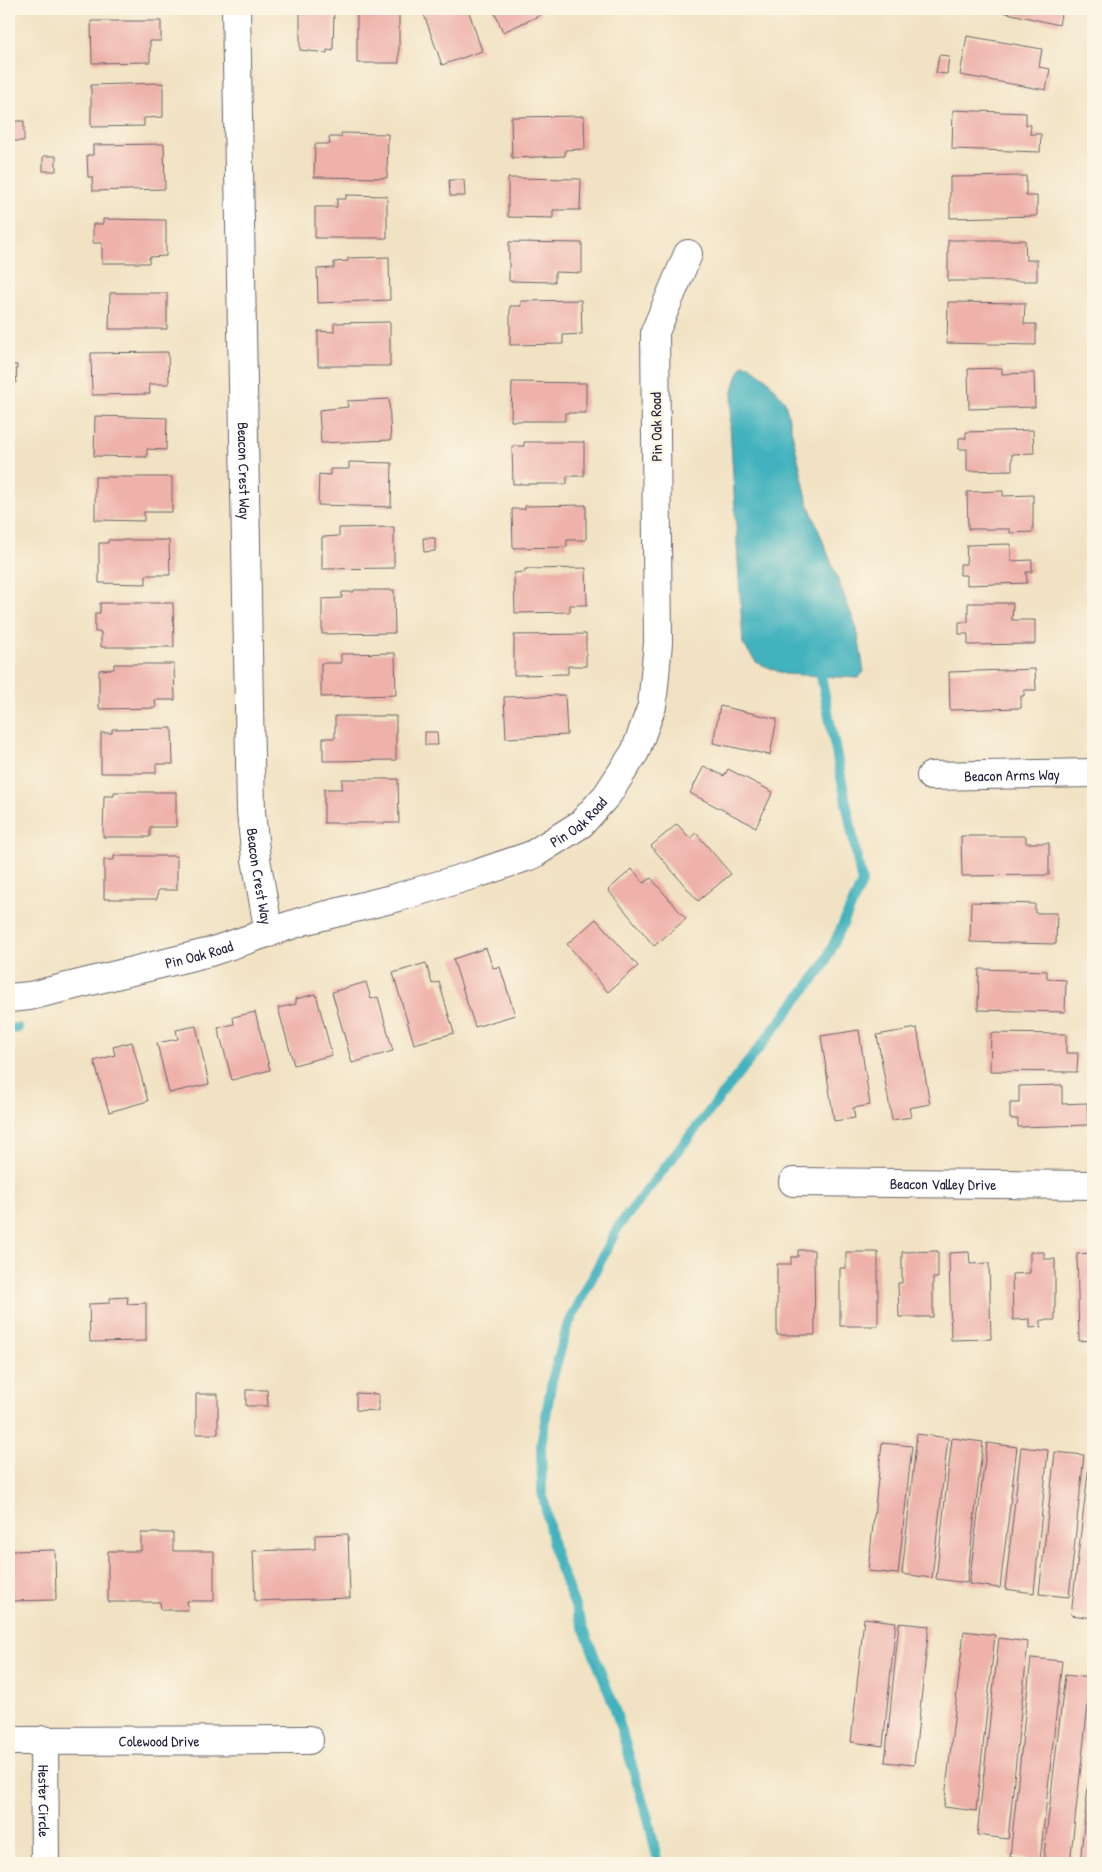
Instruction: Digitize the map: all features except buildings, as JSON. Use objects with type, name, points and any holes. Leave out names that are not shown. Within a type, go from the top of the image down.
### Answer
[{"type":"street","name":"Beacon Crest Way","points":[[236,9],[251,812],[256,859],[268,933]]},
{"type":"street","name":"Pin Oak Road","points":[[9,998],[30,996],[210,952],[303,922],[399,897],[532,855],[581,824],[607,795],[635,752],[652,706],[658,643],[655,332],[688,254]]},
{"type":"street","name":"Beacon Arms Way","points":[[931,776],[1093,773]]},
{"type":"street","name":"Beacon Valley Drive","points":[[793,1182],[1093,1185]]},
{"type":"street","name":"Hester Circle","points":[[44,1740],[45,1863]]},
{"type":"street","name":"Colewood Drive","points":[[9,1741],[309,1740]]},
{"type":"water","points":[[744,365],[750,366],[766,378],[785,402],[808,503],[857,629],[864,672],[858,678],[784,674],[756,662],[743,644],[730,425],[734,386]]},
{"type":"waterway","points":[[658,1863],[649,1822],[614,1706],[555,1555],[542,1491],[541,1445],[552,1380],[567,1327],[618,1227],[823,967],[862,883],[821,676]]},
{"type":"waterway","points":[[9,1029],[18,1028]]}]
